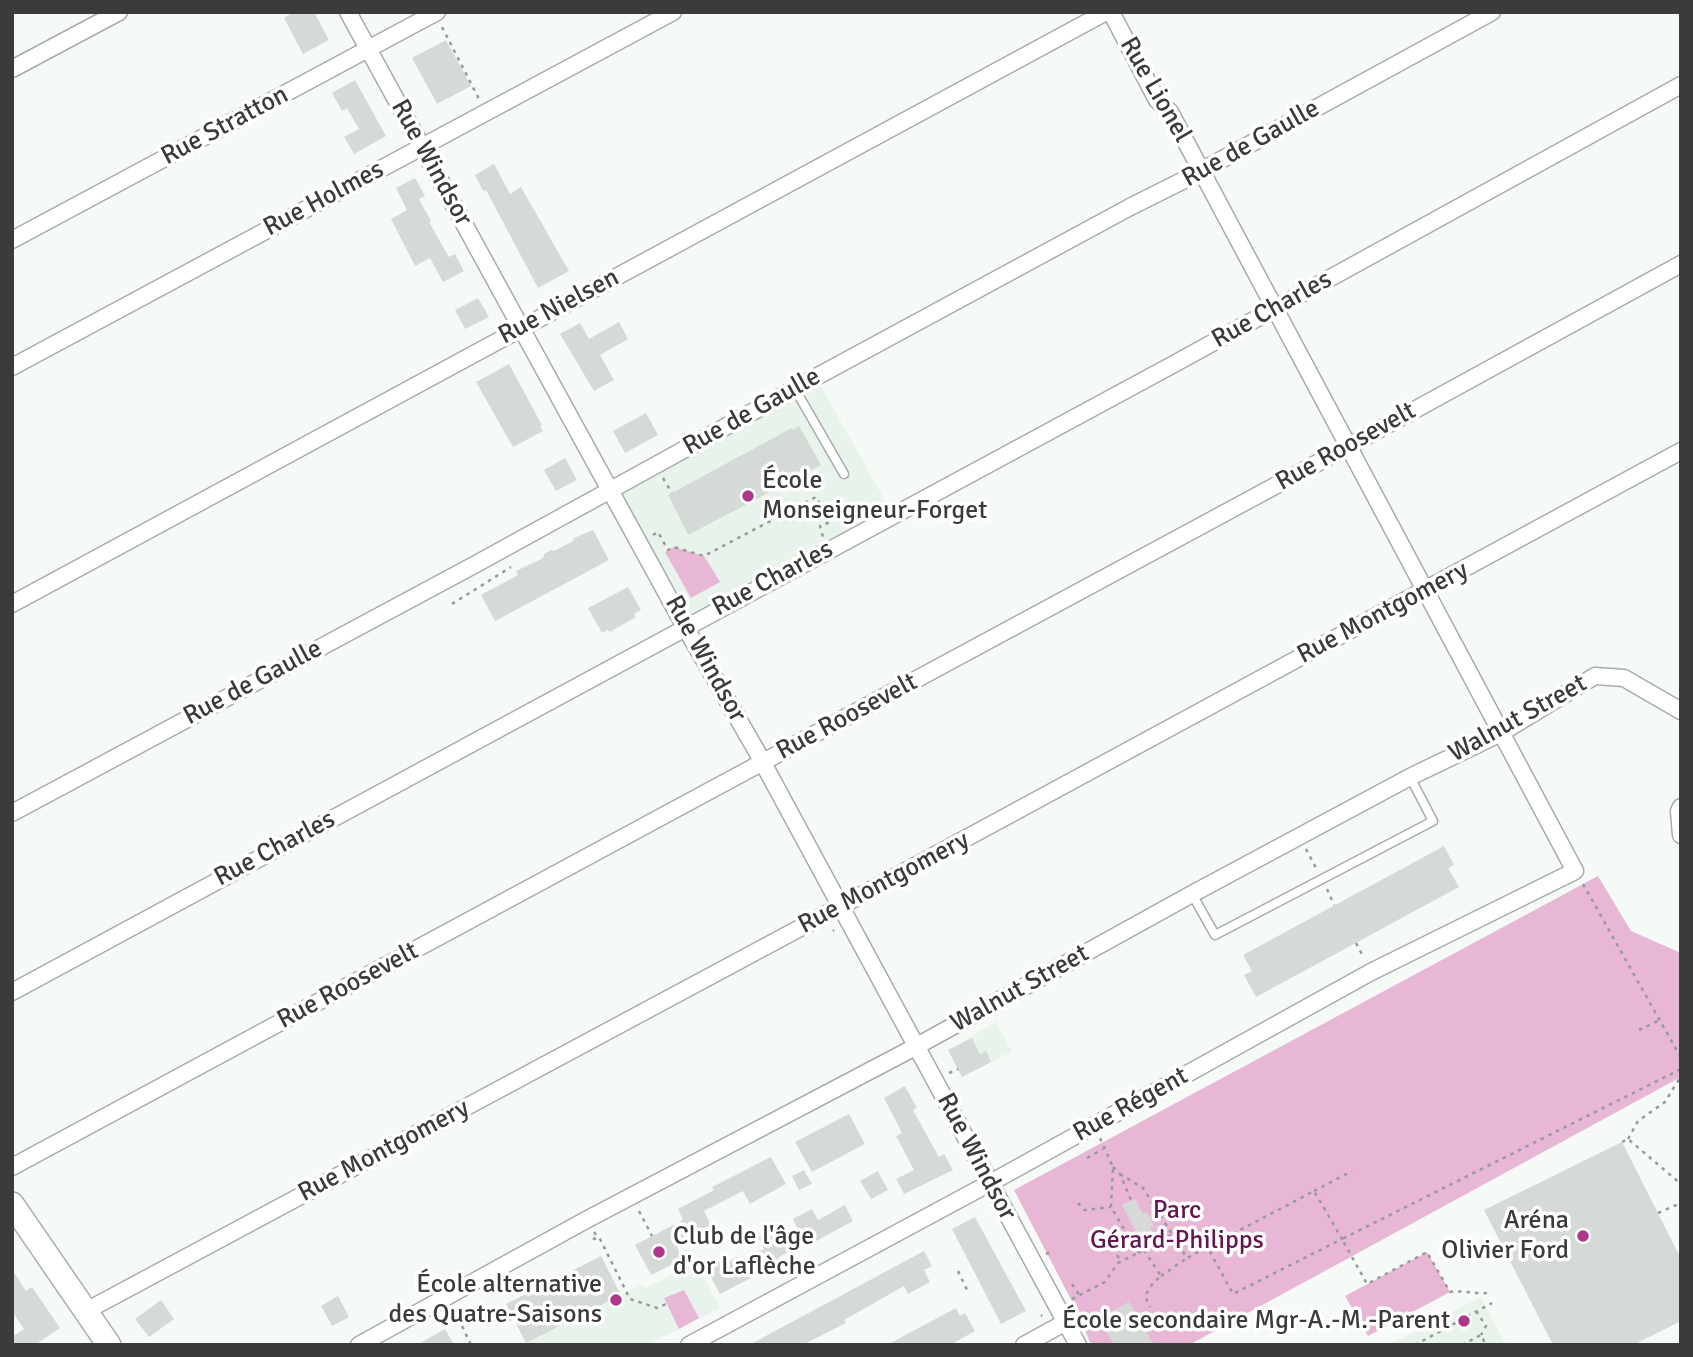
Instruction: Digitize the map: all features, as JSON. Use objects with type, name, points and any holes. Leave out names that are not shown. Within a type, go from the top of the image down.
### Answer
[{"type":"main road","points":[[12,1204],[109,1345]]},
{"type":"street","points":[[12,69],[119,12]]},
{"type":"street","name":"Rue Windsor","points":[[348,12],[685,627],[763,762],[1078,1345]]},
{"type":"street","name":"Rue Holmes","points":[[12,367],[673,12]]},
{"type":"street","name":"Rue Lionel","points":[[1109,12],[1157,100],[1170,112],[1578,876]]},
{"type":"street","name":"Rue Nielsen","points":[[12,604],[1109,12]]},
{"type":"street","name":"Rue de Gaulle","points":[[12,813],[1492,12]]},
{"type":"street","name":"Rue Stratton","points":[[12,240],[436,13]]},
{"type":"street","name":"Rue Charles","points":[[12,992],[1275,309],[1681,85]]},
{"type":"street","name":"Rue Roosevelt","points":[[12,1167],[1681,264]]},
{"type":"street","name":"Rue Montgomery","points":[[86,1311],[1681,451]]},
{"type":"street","name":"Walnut Street","points":[[359,1345],[586,1220],[917,1046],[1410,777],[1501,733],[1595,676],[1624,678],[1681,711]]},
{"type":"street","points":[[1681,807],[1681,835]]},
{"type":"street","name":"Rue Régent","points":[[690,1345],[1371,972],[1578,876]]},
{"type":"street","points":[[1024,1345],[1066,1322]]},
{"type":"lane","points":[[795,389],[844,474]]},
{"type":"lane","points":[[1192,894],[1215,935],[1433,821],[1410,777]]},
{"type":"path","points":[[436,13],[481,102]]},
{"type":"path","points":[[653,535],[657,532],[668,550],[674,547],[704,556],[816,497],[830,522],[820,526],[827,551]]},
{"type":"path","points":[[452,604],[511,567]]},
{"type":"path","points":[[1578,876],[1681,1058]]},
{"type":"path","points":[[1356,943],[1367,964]]},
{"type":"path","points":[[1639,1030],[1660,1020]]},
{"type":"path","points":[[946,1075],[958,1069]]},
{"type":"path","points":[[1208,1248],[1233,1294],[1681,1069]]},
{"type":"path","points":[[1622,1142],[1628,1139],[1638,1121],[1665,1102],[1681,1076]]},
{"type":"path","points":[[1094,1125],[1113,1167],[1143,1188],[1187,1258]]},
{"type":"path","points":[[1628,1139],[1681,1184]]},
{"type":"path","points":[[1087,1158],[1104,1148]]},
{"type":"path","points":[[1113,1167],[1111,1207],[1138,1253]]},
{"type":"path","points":[[1150,1307],[1145,1296],[1153,1283],[1187,1258],[1352,1171]]},
{"type":"path","points":[[1120,1174],[1131,1200]]},
{"type":"path","points":[[1314,1191],[1367,1284],[1427,1252],[1450,1292],[1460,1290],[1468,1294],[1487,1293]]},
{"type":"path","points":[[632,1197],[652,1236]]},
{"type":"path","points":[[1078,1203],[1084,1210],[1111,1207]]},
{"type":"path","points":[[1658,1213],[1681,1203]]},
{"type":"path","points":[[586,1220],[596,1235],[593,1236],[594,1239],[599,1237],[630,1299],[657,1308],[666,1304]]},
{"type":"path","points":[[1068,1301],[1105,1282],[1121,1261],[1177,1232]]},
{"type":"path","points":[[1144,1250],[1161,1276]]},
{"type":"path","points":[[1043,1256],[1053,1251]]},
{"type":"path","points":[[1117,1255],[1121,1261]]},
{"type":"path","points":[[958,1270],[969,1294]]},
{"type":"path","points":[[1072,1284],[1080,1296]]},
{"type":"path","points":[[1416,1345],[1492,1303]]},
{"type":"path","points":[[1462,1345],[1481,1335],[1486,1326],[1476,1311]]},
{"type":"path","points":[[500,1324],[513,1318]]},
{"type":"path","points":[[462,1326],[471,1345]]},
{"type":"path","points":[[1481,1335],[1486,1345]]},
{"type":"shaded area","name":"École Monseigneur-Forget","points":[[816,377],[893,515],[685,627],[611,489]]},
{"type":"shaded area","points":[[996,1022],[1012,1052],[962,1077],[948,1050]]},
{"type":"shaded area","name":"École alternative des Quatre-Saisons","points":[[601,1256],[621,1295],[643,1284],[645,1288],[697,1263],[720,1308],[648,1345],[524,1345],[526,1343],[506,1304]]},
{"type":"shaded area","name":"École secondaire Mgr-A.-M.-Parent","points":[[1481,1297],[1506,1345],[1388,1345]]},
{"type":"green space","points":[[674,547],[704,556],[720,582],[691,598],[665,552]]},
{"type":"green space","name":"Parc Gérard-Philipps","points":[[1598,876],[1631,931],[1681,953],[1681,1077],[1189,1345],[1091,1345],[1078,1313],[1014,1190]]},
{"type":"green space","points":[[1427,1252],[1450,1292],[1368,1336],[1345,1296]]},
{"type":"green space","points":[[684,1290],[699,1318],[679,1329],[664,1298]]},
{"type":"building","points":[[294,12],[314,12],[329,40],[303,54],[284,18]]},
{"type":"building","points":[[446,40],[471,86],[437,104],[412,58]]},
{"type":"building","points":[[355,80],[386,136],[354,154],[344,137],[359,129],[347,108],[342,111],[332,93]]},
{"type":"building","points":[[494,164],[510,194],[521,187],[569,271],[538,288],[486,190],[483,191],[475,175]]},
{"type":"building","points":[[415,178],[425,196],[419,199],[431,221],[429,222],[449,257],[455,254],[464,271],[443,282],[430,258],[415,266],[391,219],[407,210],[396,188]]},
{"type":"building","points":[[478,298],[489,317],[465,329],[455,310]]},
{"type":"building","points":[[619,322],[628,339],[600,355],[614,380],[594,391],[560,334],[580,323],[589,339]]},
{"type":"building","points":[[509,364],[543,431],[513,447],[476,382]]},
{"type":"building","points":[[646,413],[658,435],[625,453],[613,431]]},
{"type":"building","points":[[799,426],[821,465],[688,535],[668,495]]},
{"type":"building","points":[[565,458],[577,480],[556,491],[544,470]]},
{"type":"building","points":[[593,530],[609,560],[495,621],[481,595],[518,575],[516,571],[543,558],[544,554]]},
{"type":"building","points":[[628,587],[641,610],[634,614],[636,617],[610,632],[608,630],[602,633],[588,608]]},
{"type":"building","points":[[1444,846],[1454,865],[1448,868],[1459,887],[1256,997],[1244,975],[1252,971],[1243,955]]},
{"type":"building","points":[[972,1038],[980,1054],[986,1051],[991,1062],[962,1077],[948,1050]]},
{"type":"building","points":[[905,1086],[917,1108],[913,1110],[939,1157],[944,1154],[953,1170],[904,1194],[896,1179],[914,1170],[896,1136],[902,1133],[884,1098]]},
{"type":"building","points":[[849,1114],[865,1144],[812,1172],[795,1142]]},
{"type":"building","name":"Aréna Olivier Ford","points":[[1622,1142],[1681,1259],[1681,1321],[1633,1345],[1553,1345],[1484,1210]]},
{"type":"building","points":[[771,1157],[786,1184],[750,1204],[743,1191],[704,1211],[713,1229],[677,1248],[683,1259],[651,1275],[635,1245],[683,1220],[678,1209],[714,1190],[712,1187]]},
{"type":"building","points":[[804,1170],[812,1184],[799,1190],[792,1176]]},
{"type":"building","points":[[878,1171],[888,1190],[871,1199],[860,1181]]},
{"type":"building","points":[[1135,1199],[1143,1214],[1147,1212],[1154,1226],[1150,1228],[1154,1235],[1141,1241],[1122,1205]]},
{"type":"building","points":[[845,1205],[853,1221],[807,1246],[806,1243],[779,1257],[782,1262],[720,1294],[706,1268],[726,1258],[728,1262],[737,1257],[739,1262],[764,1249],[758,1237],[769,1231],[775,1242],[798,1230],[793,1219],[812,1209],[818,1220]]},
{"type":"building","points":[[975,1217],[1026,1311],[1001,1324],[952,1229]]},
{"type":"building","points":[[924,1251],[932,1266],[924,1270],[930,1282],[908,1294],[904,1286],[844,1320],[846,1323],[802,1345],[749,1345]]},
{"type":"building","points":[[601,1256],[621,1295],[526,1343],[506,1304]]},
{"type":"building","points":[[12,1269],[26,1291],[32,1287],[60,1328],[35,1345],[12,1345],[12,1337],[24,1329],[12,1311]]},
{"type":"building","points":[[338,1296],[349,1317],[332,1326],[321,1306]]},
{"type":"building","points":[[161,1300],[174,1319],[149,1337],[135,1319]]},
{"type":"building","points":[[1129,1302],[1154,1345],[1114,1345],[1099,1318]]},
{"type":"building","points":[[956,1308],[960,1316],[965,1313],[975,1331],[950,1345],[887,1345]]},
{"type":"building","points":[[445,1329],[454,1345],[417,1345]]},
{"type":"place","name":"École Monseigneur-Forget","points":[[748,496]]},
{"type":"place","name":"Aréna Olivier Ford","points":[[1583,1236]]},
{"type":"place","name":"Club de l'âge d'or Laflèche","points":[[659,1252]]},
{"type":"place","name":"École alternative des Quatre-Saisons","points":[[616,1300]]},
{"type":"place","name":"École secondaire Mgr-A.-M.-Parent","points":[[1464,1321]]}]
